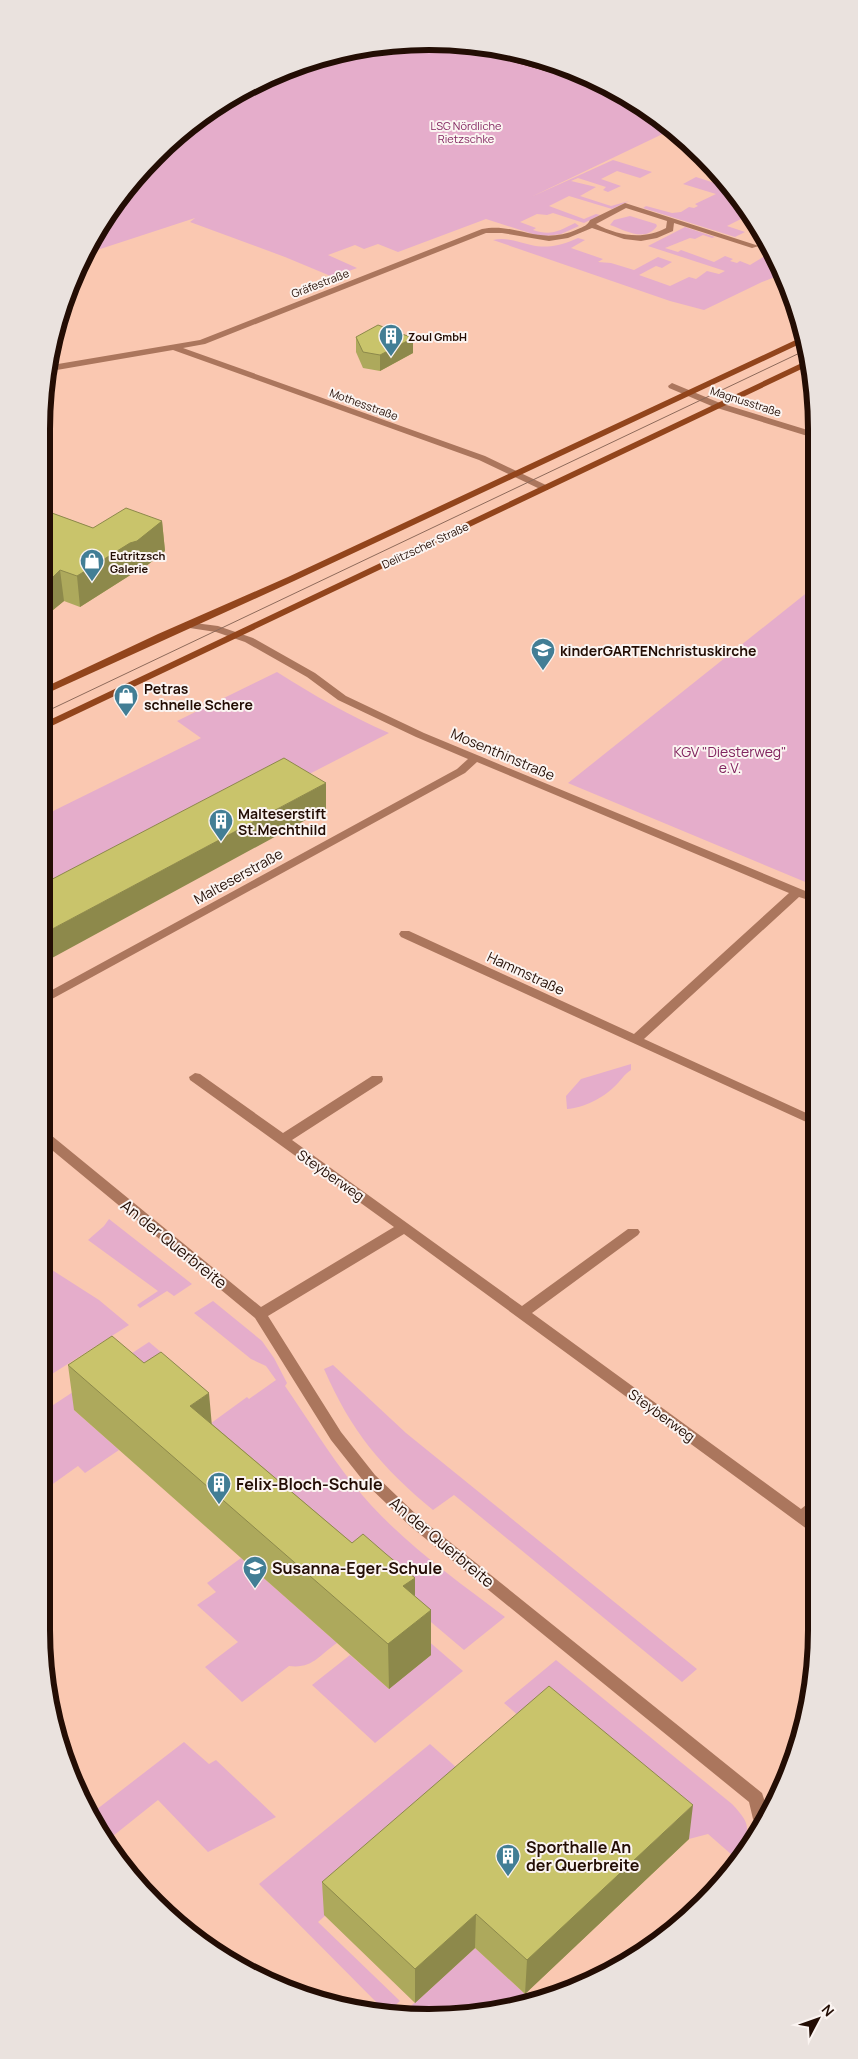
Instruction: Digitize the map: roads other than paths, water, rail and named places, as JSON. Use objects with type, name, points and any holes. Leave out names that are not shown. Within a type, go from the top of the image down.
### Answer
[{"type":"main road","points":[[491,55],[571,78]]},
{"type":"main road","name":"Delitzscher Straße","points":[[50,689],[291,579],[798,342]]},
{"type":"main road","name":"Delitzscher Straße","points":[[50,724],[717,404],[803,365]]},
{"type":"street","name":"Gräfestraße","points":[[55,367],[202,342],[485,231],[497,231],[538,239],[555,239],[570,235],[625,205],[755,246]]},
{"type":"street","points":[[592,224],[632,238],[646,239],[657,237],[670,229],[671,220]]},
{"type":"street","name":"Mothesstraße","points":[[174,347],[482,458],[545,488]]},
{"type":"street","name":"Magnusstraße","points":[[672,386],[717,404],[808,434]]},
{"type":"street","name":"Mosenthinstraße","points":[[187,625],[218,629],[249,640],[311,675],[342,698],[474,759],[808,896]]},
{"type":"street","name":"Malteserstraße","points":[[50,996],[461,771],[474,759]]},
{"type":"street","points":[[635,1040],[797,892]]},
{"type":"street","name":"Hammstraße","points":[[405,934],[808,1119]]},
{"type":"street","name":"Steyberweg","points":[[195,1077],[808,1522]]},
{"type":"street","name":"Steyberweg","points":[[282,1140],[377,1078]]},
{"type":"street","name":"An der Querbreite","points":[[50,1141],[260,1314],[336,1436],[370,1479],[415,1522],[756,1798],[760,1814]]},
{"type":"street","points":[[260,1314],[404,1227]]},
{"type":"street","points":[[522,1313],[633,1232]]},
{"type":"street","points":[[802,1517],[808,1512]]},
{"type":"tram line","points":[[50,710],[800,353]]},
{"type":"place","name":"Zoul GmbH","points":[[391,357]]},
{"type":"place","name":"Eutritzsch Galerie","points":[[92,582]]},
{"type":"place","name":"kinderGARTENchristuskirche","points":[[543,671]]},
{"type":"place","name":"Petras schnelle Schere","points":[[126,717]]},
{"type":"place","name":"Malteserstift St.Mechthild","points":[[221,842]]},
{"type":"place","name":"Felix-Bloch-Schule","points":[[219,1505]]},
{"type":"place","name":"Susanna-Eger-Schule","points":[[255,1589]]},
{"type":"place","name":"Sporthalle An der Querbreite","points":[[508,1877]]},
{"type":"park label","name":"LSG Nördliche Rietzschke","points":[[466,131]]},
{"type":"park label","name":"KGV \"Diesterweg\" e.V.","points":[[730,760]]}]
